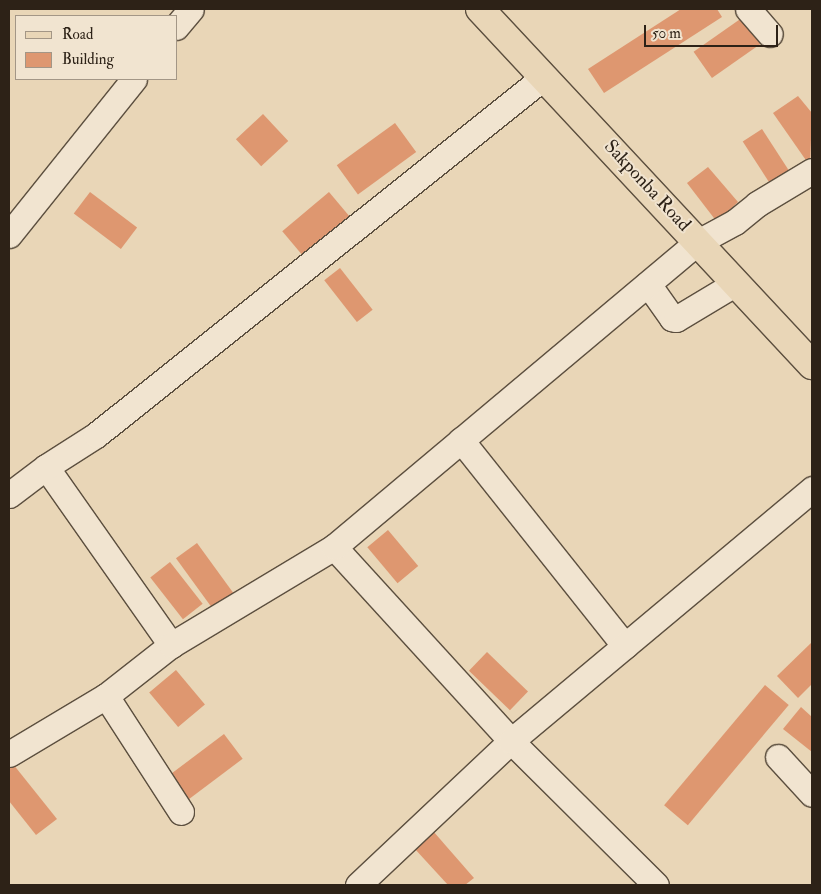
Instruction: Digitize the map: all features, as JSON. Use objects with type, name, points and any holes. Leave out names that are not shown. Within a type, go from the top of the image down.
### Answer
[{"type":"main road","name":"Sakponba Road","points":[[480,9],[812,365]]},
{"type":"street","points":[[178,25],[191,9]]},
{"type":"street","points":[[748,9],[770,34]]},
{"type":"street","points":[[9,495],[96,435],[544,77]]},
{"type":"street","points":[[9,235],[133,80]]},
{"type":"street","points":[[9,754],[106,696],[171,645],[334,547],[698,242],[735,222],[757,204],[812,171]]},
{"type":"street","points":[[648,284],[672,318],[676,319],[736,283]]},
{"type":"street","points":[[462,440],[626,646]]},
{"type":"street","points":[[46,468],[171,645]]},
{"type":"street","points":[[358,885],[511,741],[812,489]]},
{"type":"street","points":[[334,547],[511,741],[646,882]]},
{"type":"street","points":[[106,696],[182,812]]},
{"type":"street","points":[[778,757],[812,794]]},
{"type":"building","points":[[681,9],[717,9],[722,17],[604,93],[588,69]]},
{"type":"building","points":[[746,15],[764,41],[712,78],[694,52]]},
{"type":"building","points":[[798,96],[812,113],[810,166],[773,113]]},
{"type":"building","points":[[263,114],[288,141],[261,166],[236,139]]},
{"type":"building","points":[[395,123],[416,152],[358,194],[337,165]]},
{"type":"building","points":[[762,129],[792,175],[773,188],[743,142]]},
{"type":"building","points":[[708,167],[738,202],[717,222],[687,183]]},
{"type":"building","points":[[90,192],[137,228],[121,249],[74,214]]},
{"type":"building","points":[[329,192],[351,218],[304,257],[282,231]]},
{"type":"building","points":[[340,268],[373,310],[357,322],[324,280]]},
{"type":"building","points":[[388,530],[418,566],[398,583],[367,547]]},
{"type":"building","points":[[197,543],[235,595],[214,610],[176,558]]},
{"type":"building","points":[[170,562],[203,604],[183,619],[150,577]]},
{"type":"building","points":[[812,642],[812,684],[798,698],[777,676]]},
{"type":"building","points":[[487,652],[528,692],[510,710],[469,671]]},
{"type":"building","points":[[176,670],[205,704],[178,727],[149,692]]},
{"type":"building","points":[[765,685],[789,705],[688,825],[664,805]]},
{"type":"building","points":[[801,707],[812,717],[812,752],[783,729]]},
{"type":"building","points":[[224,734],[243,759],[189,799],[170,774]]},
{"type":"building","points":[[13,764],[57,819],[36,835],[9,801],[9,768]]},
{"type":"building","points":[[433,831],[474,878],[465,885],[448,885],[414,848]]}]
